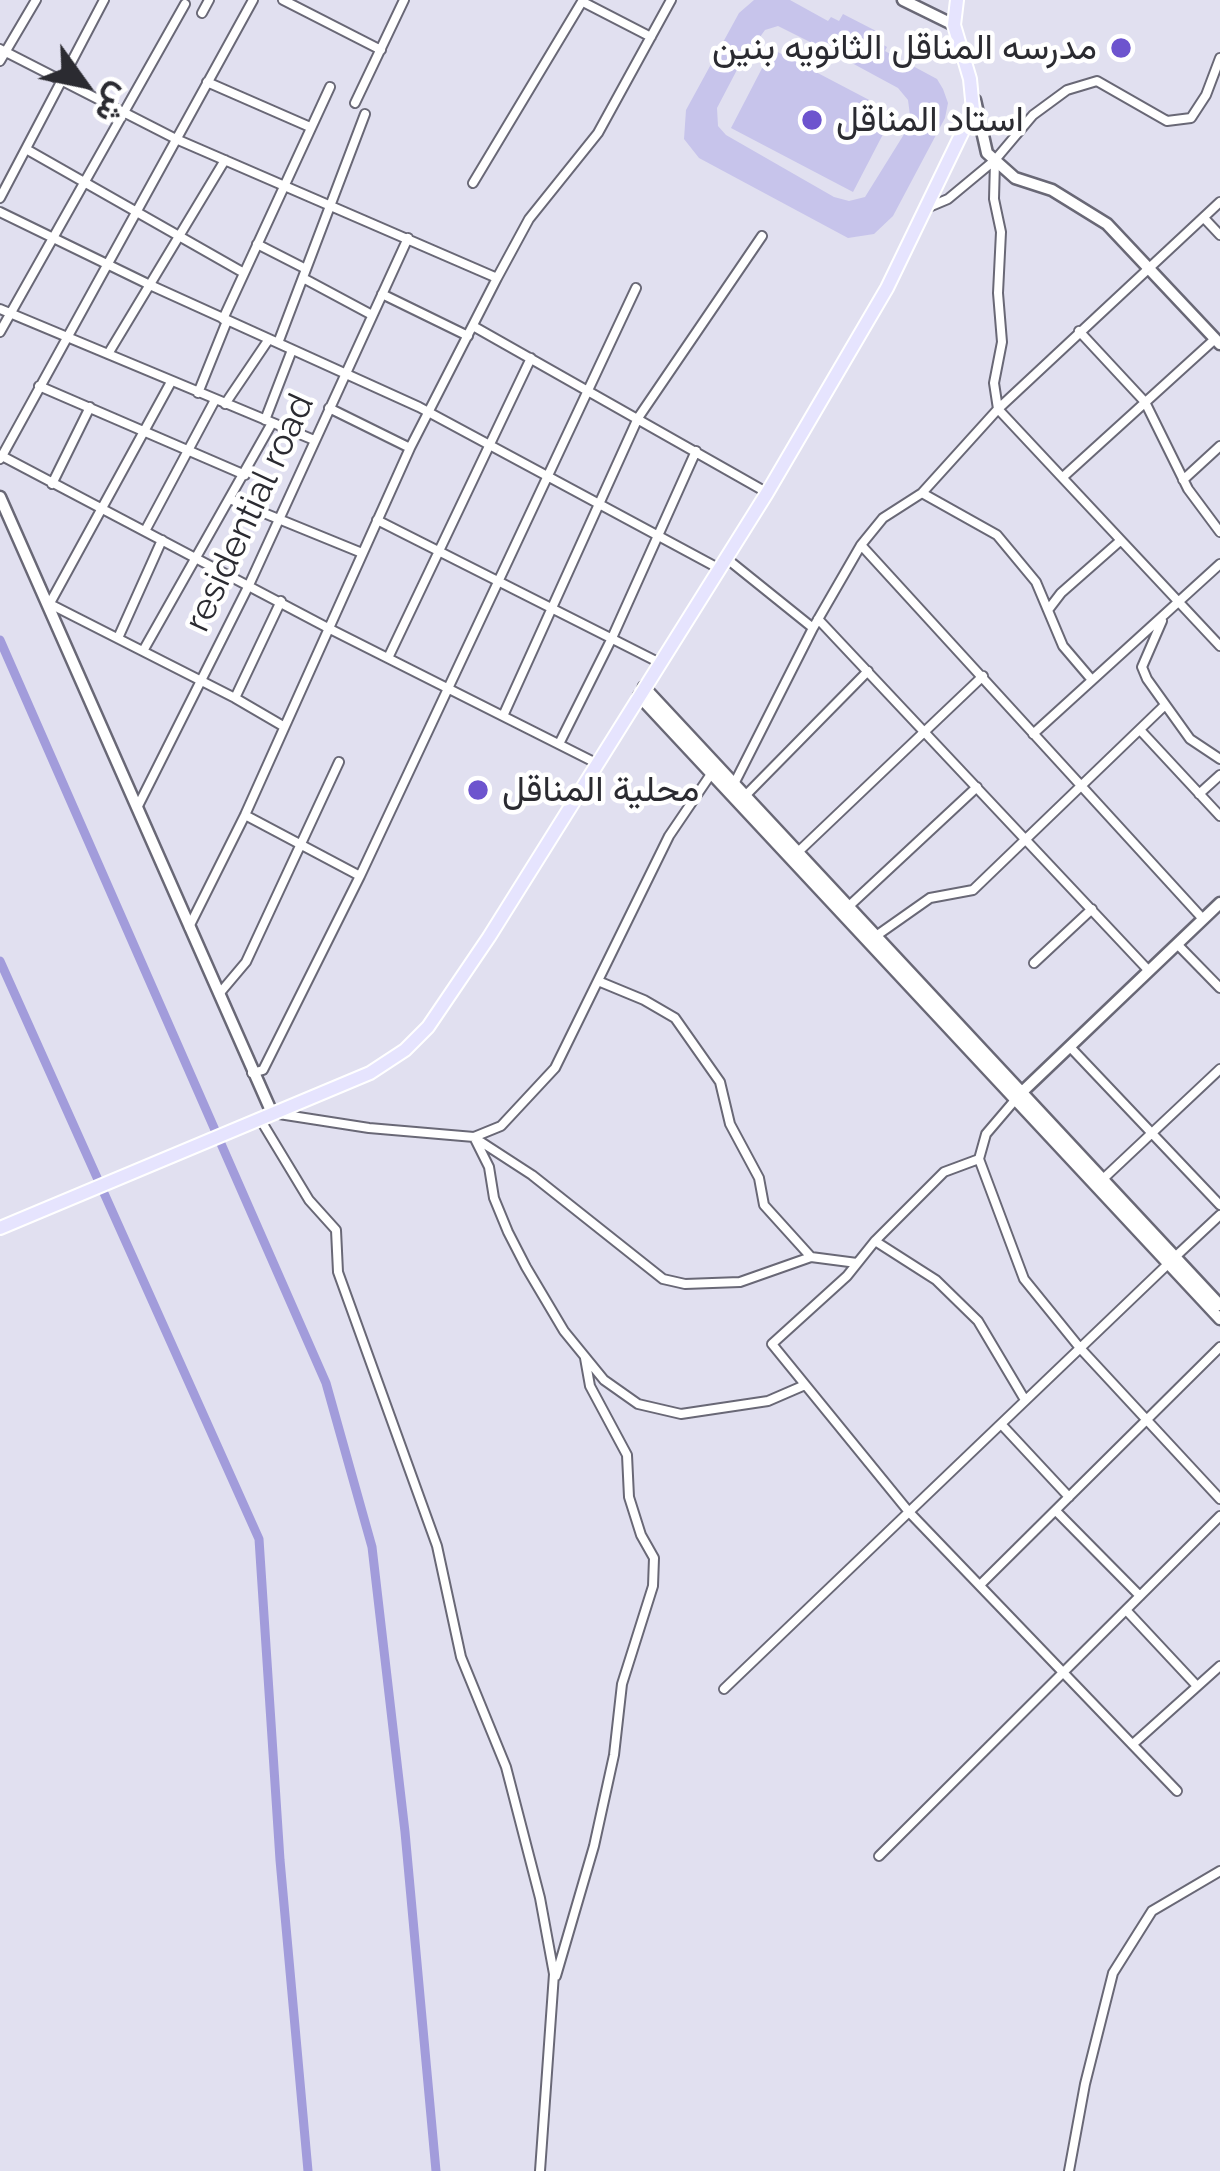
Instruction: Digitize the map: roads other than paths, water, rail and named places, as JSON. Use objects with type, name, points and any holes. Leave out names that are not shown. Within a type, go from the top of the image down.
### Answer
[{"type":"main road","points":[[0,1228],[370,1072],[405,1050],[428,1027],[767,493],[884,293],[970,123],[974,97],[954,25],[957,0]]},
{"type":"street","points":[[36,0],[2,54],[63,78],[176,139],[497,278]]},
{"type":"street","points":[[0,198],[104,0]]},
{"type":"street","points":[[202,13],[209,0]]},
{"type":"street","points":[[253,0],[1,457],[596,763]]},
{"type":"street","points":[[283,0],[381,50]]},
{"type":"street","points":[[355,103],[404,0]]},
{"type":"street","points":[[472,183],[582,0],[651,37]]},
{"type":"street","points":[[189,928],[245,815],[410,448],[497,278],[529,219],[598,133],[670,0]]},
{"type":"street","points":[[903,0],[954,25]]},
{"type":"street","points":[[0,332],[5,311],[86,182],[185,4]]},
{"type":"street","points":[[927,207],[948,199],[995,160],[1034,116],[1067,90],[1097,82],[1167,121],[1191,118],[1220,58]]},
{"type":"street","points":[[970,79],[986,153],[1015,178],[1052,190],[1107,224],[1217,342],[1063,477]]},
{"type":"street","points":[[207,82],[310,128]]},
{"type":"street","points":[[198,393],[256,244],[330,87]]},
{"type":"street","points":[[145,531],[189,448],[220,402],[273,341],[305,274],[365,114]]},
{"type":"street","points":[[26,149],[244,273]]},
{"type":"street","points":[[107,354],[225,160]]},
{"type":"street","points":[[995,160],[994,199],[1001,232],[1002,342],[994,383],[998,409],[1219,643]]},
{"type":"street","points":[[734,784],[815,623],[861,545],[883,518],[922,493],[998,409],[1220,202]]},
{"type":"street","points":[[0,212],[428,413],[659,535],[723,563],[815,623],[924,728],[1149,971]]},
{"type":"street","points":[[1204,218],[1220,235]]},
{"type":"street","points":[[503,716],[638,418],[761,236]]},
{"type":"street","name":"residential road","points":[[137,809],[249,585],[408,238]]},
{"type":"street","points":[[256,244],[372,315]]},
{"type":"street","points":[[253,1073],[263,1070],[359,876],[636,288]]},
{"type":"street","points":[[382,294],[468,336]]},
{"type":"street","points":[[5,311],[314,441]]},
{"type":"street","points":[[473,326],[767,493]]},
{"type":"street","points":[[1079,331],[1145,402],[1202,513],[1220,532]]},
{"type":"street","points":[[143,651],[245,475],[292,350]]},
{"type":"street","points":[[388,658],[530,358]]},
{"type":"street","points":[[48,603],[171,382]]},
{"type":"street","points":[[39,386],[245,475]]},
{"type":"street","points":[[52,484],[90,407]]},
{"type":"street","points":[[329,408],[410,448]]},
{"type":"street","points":[[1183,480],[1220,446]]},
{"type":"street","points":[[559,744],[696,452]]},
{"type":"street","points":[[922,493],[997,535],[1036,582],[1063,646],[1092,680]]},
{"type":"street","points":[[0,497],[253,1073],[266,1115],[309,1200],[336,1230],[338,1272],[440,1555],[461,1658],[506,1767],[544,1916],[554,1981]]},
{"type":"street","points":[[232,500],[362,553]]},
{"type":"street","points":[[376,520],[660,662]]},
{"type":"street","points":[[118,638],[161,540]]},
{"type":"street","points":[[1048,610],[1060,593],[1120,542]]},
{"type":"street","points":[[861,545],[1203,919]]},
{"type":"street","points":[[1033,734],[1220,564]]},
{"type":"street","points":[[235,698],[281,602]]},
{"type":"street","points":[[48,603],[283,726]]},
{"type":"street","points":[[1163,619],[1142,667],[1190,739],[1220,759]]},
{"type":"street","points":[[746,796],[868,671]]},
{"type":"street","points":[[797,853],[983,676]]},
{"type":"street","points":[[642,692],[746,796],[1018,1096],[1103,1179],[1220,1319]]},
{"type":"street","points":[[642,692],[711,775],[1171,1261],[1220,1305]]},
{"type":"street","points":[[876,936],[931,898],[970,892],[1164,706]]},
{"type":"street","points":[[1141,731],[1220,816]]},
{"type":"street","points":[[218,995],[246,962],[339,762]]},
{"type":"street","points":[[266,1115],[474,1137],[502,1126],[555,1068],[669,836],[711,775]]},
{"type":"street","points":[[1199,794],[1220,775]]},
{"type":"street","points":[[848,907],[976,787]]},
{"type":"street","points":[[245,815],[359,876]]},
{"type":"street","points":[[1220,903],[1018,1096],[986,1134],[979,1159],[1024,1280],[1080,1348],[1220,1498]]},
{"type":"street","points":[[1034,963],[1092,909]]},
{"type":"street","points":[[1177,944],[1220,988]]},
{"type":"street","points":[[598,981],[675,1018],[720,1082],[730,1124],[759,1178],[764,1205],[811,1257]]},
{"type":"street","points":[[1071,1048],[1220,1205]]},
{"type":"street","points":[[1103,1179],[1220,1069]]},
{"type":"street","points":[[474,1137],[532,1175],[663,1279],[685,1284],[740,1282],[811,1257],[857,1263]]},
{"type":"street","points":[[474,1137],[489,1166],[494,1198],[508,1232],[543,1298],[604,1380],[638,1404],[681,1414],[768,1401],[805,1384]]},
{"type":"street","points":[[979,1159],[944,1172],[772,1344],[909,1512],[1177,1791]]},
{"type":"street","points":[[724,1689],[1220,1215]]},
{"type":"street","points":[[875,1241],[936,1280],[978,1321],[1025,1400]]},
{"type":"street","points":[[981,1584],[1220,1347]]},
{"type":"street","points":[[540,2171],[554,1981],[594,1846],[614,1755],[622,1684],[653,1586],[654,1558],[629,1497],[627,1455],[590,1386],[584,1358]]},
{"type":"street","points":[[1001,1424],[1070,1497]]},
{"type":"street","points":[[1056,1510],[1140,1596]]},
{"type":"street","points":[[879,1856],[1220,1516]]},
{"type":"street","points":[[1126,1610],[1197,1686]]},
{"type":"street","points":[[1133,1744],[1220,1666]]},
{"type":"street","points":[[1069,2171],[1113,1973],[1152,1911],[1220,1871]]},
{"type":"waterway","points":[[0,640],[326,1383],[372,1547],[405,1832],[436,2171]]},
{"type":"waterway","points":[[0,961],[259,1539],[280,1860],[308,2171]]},
{"type":"place","name":"مدرسه المناقل الثانويه بنين","points":[[1121,48]]},
{"type":"place","name":"استاد المناقل","points":[[812,120]]},
{"type":"place","name":"محلية المناقل","points":[[478,790]]}]
